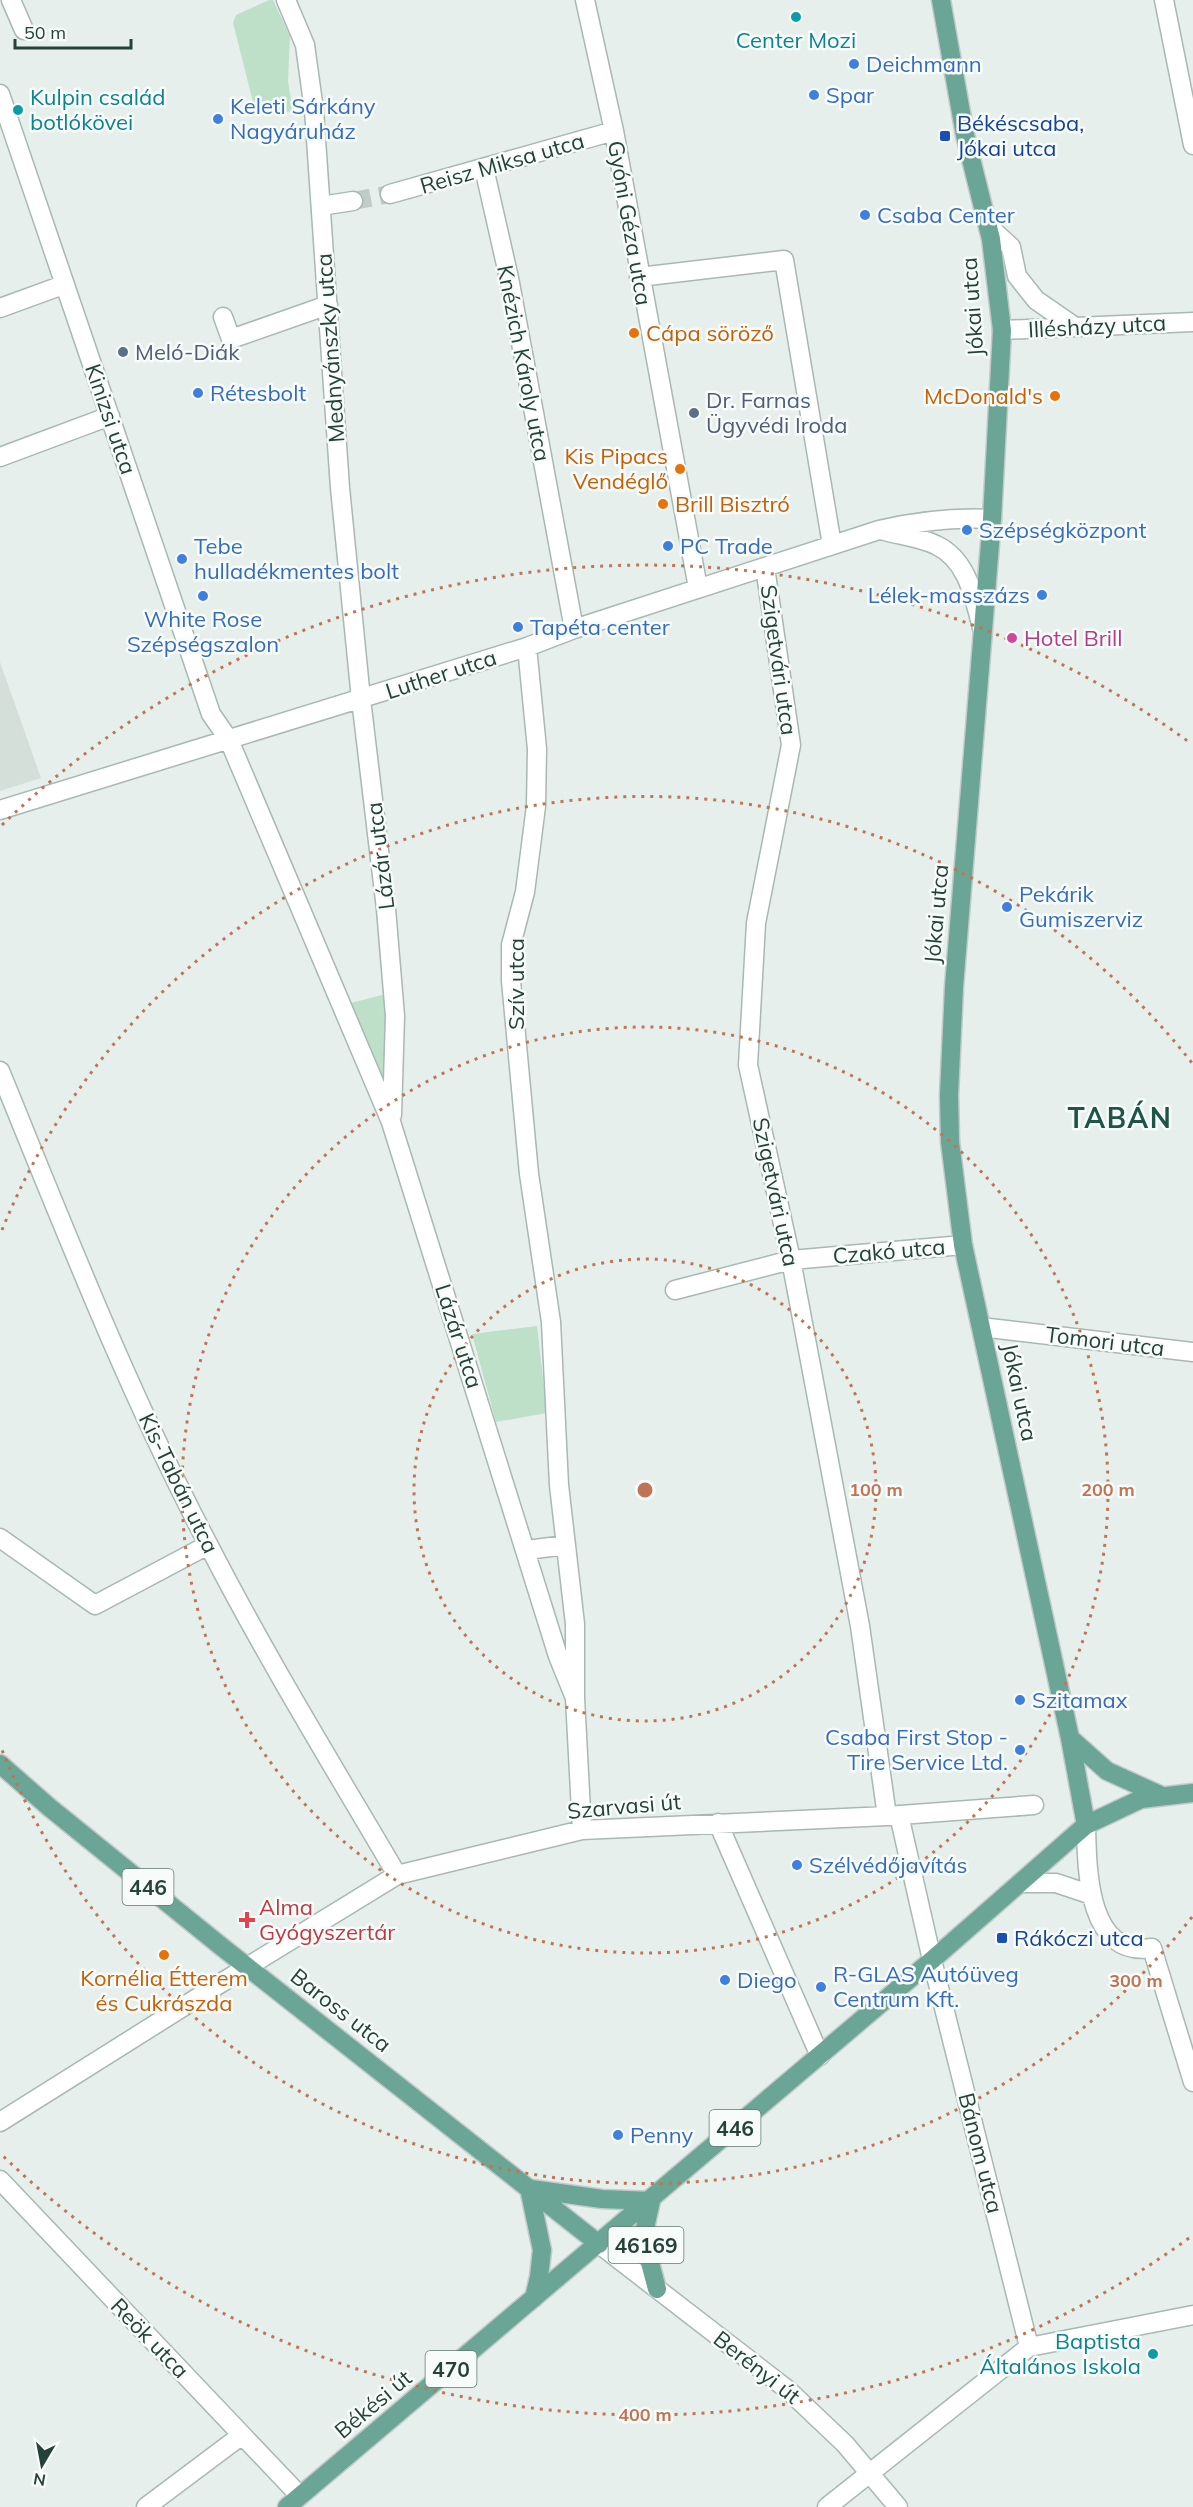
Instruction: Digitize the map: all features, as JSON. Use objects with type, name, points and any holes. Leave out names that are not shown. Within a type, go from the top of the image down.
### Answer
[{"type":"main road","name":"Jókai utca","points":[[941,0],[965,135],[988,226],[1002,330],[992,519],[954,987],[949,1095],[955,1192],[963,1245],[1070,1738],[1086,1825]]},
{"type":"main road","points":[[1070,1738],[1119,1779],[1162,1796]]},
{"type":"main road","name":"Baross utca","points":[[0,1764],[49,1807],[247,1967],[599,2244]]},
{"type":"main road","name":"446","points":[[599,2244],[932,1960],[1086,1825],[1126,1804],[1141,1799],[1193,1793]]},
{"type":"main road","points":[[529,2188],[542,2250],[534,2298]]},
{"type":"main road","name":"446","points":[[529,2188],[570,2196],[651,2201]]},
{"type":"main road","name":"46169","points":[[651,2201],[645,2228],[645,2244],[657,2289]]},
{"type":"main road","name":"Békési út","points":[[293,2501],[599,2244]]},
{"type":"street","points":[[11,0],[24,30]]},
{"type":"street","name":"Mednyánszky utca","points":[[286,0],[305,45],[314,110],[340,488],[361,699]]},
{"type":"street","name":"Gyóni Géza utca","points":[[585,0],[614,131],[639,277],[698,588]]},
{"type":"street","points":[[1164,0],[1193,145]]},
{"type":"street","name":"Kinizsi utca","points":[[0,94],[63,285],[211,714],[229,740]]},
{"type":"street","name":"Reisz Miksa utca","points":[[390,195],[614,131]]},
{"type":"street","name":"Knézich Károly utca","points":[[484,168],[509,278],[574,628]]},
{"type":"street","points":[[321,206],[353,201]]},
{"type":"street","points":[[988,226],[1011,247],[1017,276],[1036,300],[1075,327]]},
{"type":"street","points":[[639,277],[784,260],[832,545]]},
{"type":"street","points":[[0,308],[63,285]]},
{"type":"street","points":[[223,317],[231,339],[328,305]]},
{"type":"street","name":"Illésházy utca","points":[[1002,330],[1193,321]]},
{"type":"street","points":[[0,457],[110,416]]},
{"type":"street","name":"Luther utca","points":[[0,810],[527,647],[574,628],[879,530],[919,520],[959,517],[992,519]]},
{"type":"street","points":[[879,530],[936,545],[956,561],[970,583],[983,633]]},
{"type":"street","name":"Szigetvári utca","points":[[765,567],[791,745],[756,923],[748,1065],[791,1260],[893,1815],[932,1960]]},
{"type":"street","name":"Szív utca","points":[[527,647],[537,749],[536,806],[525,892],[512,945],[511,981],[529,1174],[551,1322]]},
{"type":"street","name":"Lázár utca","points":[[361,699],[386,909],[395,1016],[391,1122]]},
{"type":"street","name":"Lázár utca","points":[[229,740],[391,1122],[527,1550],[558,1656],[574,1698]]},
{"type":"street","name":"Kis-Tabán utca","points":[[0,1071],[150,1427],[208,1545],[397,1875]]},
{"type":"street","name":"Czakó utca","points":[[675,1290],[791,1260],[963,1245]]},
{"type":"street","name":"Lázár utca","points":[[551,1322],[559,1485],[575,1624],[574,1698],[582,1830]]},
{"type":"street","name":"Tomori utca","points":[[981,1327],[1193,1352]]},
{"type":"street","points":[[0,1538],[95,1605],[208,1545]]},
{"type":"street","points":[[527,1550],[566,1545]]},
{"type":"street","name":"Szarvasi út","points":[[0,2122],[397,1875],[582,1830],[893,1815],[1034,1804]]},
{"type":"street","points":[[718,1823],[820,2056]]},
{"type":"street","points":[[1086,1825],[1087,1869],[1092,1895],[1104,1928],[1113,1940],[1127,1948],[1139,1950],[1152,1948],[1193,2082]]},
{"type":"street","points":[[1020,1883],[1056,1883],[1072,1886],[1092,1895]]},
{"type":"street","name":"Bánom utca","points":[[932,1960],[1029,2347]]},
{"type":"street","name":"Reök utca","points":[[0,2181],[242,2435],[293,2501]]},
{"type":"street","name":"Berényi út","points":[[599,2244],[788,2390],[820,2418],[871,2472],[898,2507]]},
{"type":"street","points":[[826,2507],[1029,2347],[1193,2315]]},
{"type":"street","points":[[146,2507],[242,2435]]},
{"type":"shaded area","points":[[0,662],[41,778],[0,791]]},
{"type":"green space","points":[[273,0],[290,36],[288,81],[293,112],[255,110],[233,23],[236,15]]},
{"type":"green space","points":[[386,994],[388,1084],[380,1088],[347,1004]]},
{"type":"green space","points":[[537,1326],[547,1413],[496,1422],[472,1334]]},
{"type":"tunnel","points":[[353,201],[390,194]]},
{"type":"place","name":"Center Mozi","points":[[796,17]]},
{"type":"place","name":"Deichmann","points":[[854,64]]},
{"type":"place","name":"Spar","points":[[814,95]]},
{"type":"place","name":"Kulpin család botlókövei","points":[[18,110]]},
{"type":"place","name":"Keleti Sárkány Nagyáruház","points":[[218,119]]},
{"type":"place","name":"Békéscsaba, Jókai utca","points":[[945,136]]},
{"type":"place","name":"Csaba Center","points":[[865,215]]},
{"type":"place","name":"Cápa söröző","points":[[634,333]]},
{"type":"place","name":"Meló-Diák","points":[[123,352]]},
{"type":"place","name":"Rétesbolt","points":[[198,393]]},
{"type":"place","name":"McDonald's","points":[[1055,396]]},
{"type":"place","name":"Dr. Farnas Ügyvédi Iroda","points":[[694,413]]},
{"type":"place","name":"Kis Pipacs Vendéglő","points":[[680,469]]},
{"type":"place","name":"Brill Bisztró","points":[[663,504]]},
{"type":"place","name":"Szépségközpont","points":[[967,530]]},
{"type":"place","name":"PC Trade","points":[[668,546]]},
{"type":"place","name":"Tebe hulladékmentes bolt","points":[[182,559]]},
{"type":"place","name":"Lélek-masszázs","points":[[1042,595]]},
{"type":"place","name":"White Rose Szépségszalon","points":[[203,596]]},
{"type":"place","name":"Tapéta center","points":[[518,627]]},
{"type":"place","name":"Hotel Brill","points":[[1012,638]]},
{"type":"place","name":"Pekárik Gumiszerviz","points":[[1007,907]]},
{"type":"place","name":"Szitamax","points":[[1020,1700]]},
{"type":"place","name":"Csaba First Stop - Tire Service Ltd.","points":[[1020,1750]]},
{"type":"place","name":"Szélvédőjavítás","points":[[797,1865]]},
{"type":"place","name":"Alma Gyógyszertár","points":[[247,1920]]},
{"type":"place","name":"Rákóczi utca","points":[[1002,1938]]},
{"type":"place","name":"Kornélia Étterem és Cukrászda","points":[[164,1955]]},
{"type":"place","name":"Diego","points":[[725,1980]]},
{"type":"place","name":"R-GLAS Autóüveg Centrum Kft.","points":[[821,1987]]},
{"type":"place","name":"Penny","points":[[618,2135]]},
{"type":"place","name":"Baptista Általános Iskola","points":[[1153,2354]]},
{"type":"district","name":"TABÁN","points":[[1120,1117]]}]
